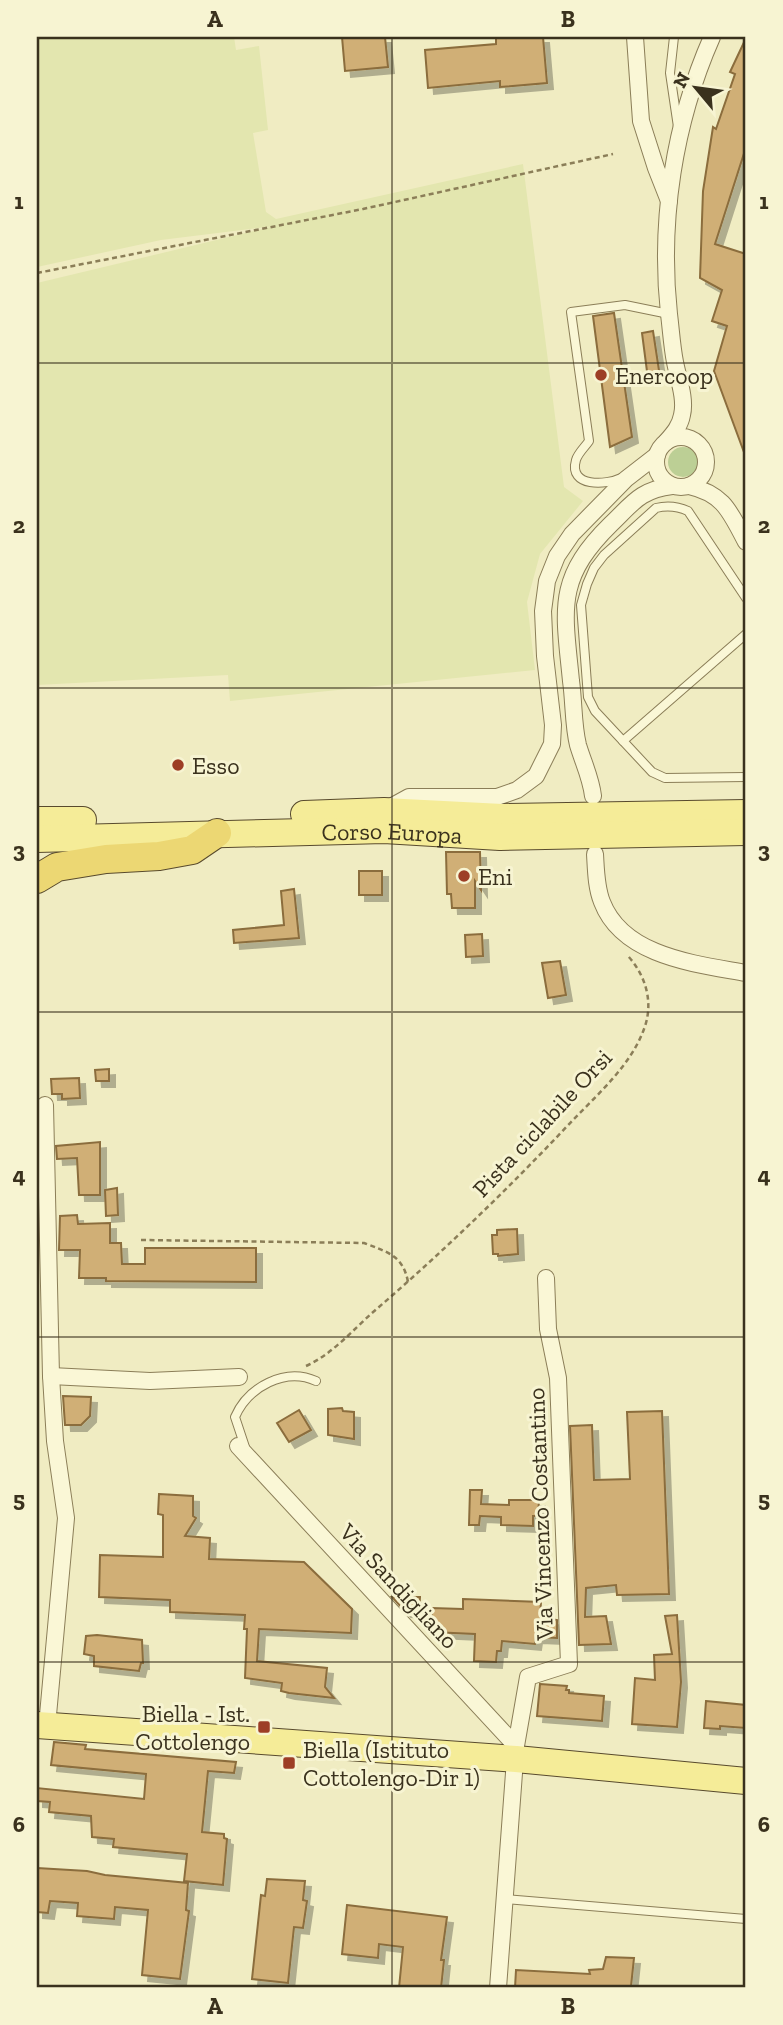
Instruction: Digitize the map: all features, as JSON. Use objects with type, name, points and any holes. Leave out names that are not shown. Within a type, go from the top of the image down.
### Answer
[{"type":"highway","points":[[37,879],[57,867],[192,850],[217,833]]},
{"type":"main road","name":"Corso Europa","points":[[37,820],[137,820],[384,811],[502,817],[746,813]]},
{"type":"main road","name":"Corso Europa","points":[[37,839],[384,830],[500,837],[746,832]]},
{"type":"main road","points":[[42,1725],[516,1753],[746,1781]]},
{"type":"street","points":[[635,37],[641,121],[669,201]]},
{"type":"street","points":[[384,811],[409,797],[497,797],[517,790],[536,776],[552,744],[553,725],[544,622],[547,581],[556,556],[572,534],[626,478],[643,468],[662,448],[677,430],[683,412],[669,314],[666,241],[669,201],[680,135],[712,37]]},
{"type":"street","points":[[673,486],[666,482],[657,470],[662,448],[682,436],[698,443],[706,458],[703,475],[690,486]]},
{"type":"street","points":[[593,796],[578,743],[567,638],[565,611],[568,588],[575,569],[587,550],[606,529],[649,490],[673,486],[690,486],[716,495],[729,509],[746,542]]},
{"type":"street","points":[[595,854],[602,904],[615,923],[634,940],[682,961],[746,972]]},
{"type":"street","points":[[42,1725],[66,1518],[55,1441],[51,1376],[45,1105]]},
{"type":"street","name":"Via Vincenzo Costantino","points":[[516,1753],[528,1676],[569,1664],[558,1378],[548,1329],[545,1278]]},
{"type":"street","points":[[51,1376],[150,1381],[239,1377]]},
{"type":"street","name":"Via Sandigliano","points":[[243,1451],[516,1753]]},
{"type":"street","points":[[498,1988],[516,1753]]},
{"type":"lane","points":[[674,37],[670,73],[674,113],[680,135]]},
{"type":"lane","points":[[643,468],[613,482],[601,484],[584,481],[575,467],[576,459],[589,442],[571,312],[625,305],[669,314]]},
{"type":"lane","points":[[746,597],[688,511],[664,506],[656,509],[604,555],[594,568],[581,605],[588,697],[595,711],[652,772],[665,778],[746,776]]},
{"type":"lane","points":[[623,741],[746,634]]},
{"type":"lane","name":"Via Sandigliano","points":[[243,1451],[235,1423],[241,1405],[258,1389],[275,1380],[295,1376],[316,1381]]},
{"type":"lane","points":[[506,1899],[746,1919]]},
{"type":"path","points":[[37,273],[363,209],[613,154]]},
{"type":"path","name":"Pista ciclabile Orsi","points":[[300,1367],[326,1353],[408,1282],[515,1182],[624,1064],[638,1044],[645,1027],[649,996],[641,975],[622,950]]},
{"type":"path","points":[[141,1240],[364,1242],[391,1253],[405,1267],[408,1282]]},
{"type":"green space","points":[[37,37],[234,37],[236,50],[259,46],[268,130],[253,133],[266,212],[276,219],[523,164],[564,487],[583,501],[540,554],[527,602],[535,670],[230,701],[228,675],[37,685],[37,283],[275,226],[161,240],[37,267]]},
{"type":"green space","points":[[683,447],[694,451],[698,462],[694,473],[683,477],[672,473],[668,462],[672,451]]},
{"type":"building","points":[[342,37],[385,37],[388,67],[345,71]]},
{"type":"building","points":[[543,37],[547,83],[500,87],[500,81],[428,88],[425,50],[496,44],[496,38]]},
{"type":"building","points":[[746,38],[746,147],[715,244],[746,254],[745,455],[714,371],[727,326],[712,321],[722,290],[700,278],[703,191],[713,127],[716,129],[735,74],[730,72]]},
{"type":"building","points":[[614,313],[632,437],[610,447],[593,316]]},
{"type":"building","name":"Enercoop","points":[[653,331],[660,377],[648,379],[642,333]]},
{"type":"building","points":[[446,852],[480,852],[481,890],[475,881],[475,908],[452,908],[451,894],[447,894]]},
{"type":"building","points":[[359,871],[382,871],[382,895],[359,895]]},
{"type":"building","points":[[294,889],[299,938],[234,943],[233,930],[284,925],[281,891]]},
{"type":"building","points":[[482,934],[483,956],[466,957],[465,935]]},
{"type":"building","points":[[560,961],[566,995],[548,998],[542,963]]},
{"type":"building","points":[[109,1069],[109,1081],[96,1081],[95,1070]]},
{"type":"building","points":[[79,1078],[80,1098],[62,1099],[62,1094],[52,1094],[51,1079]]},
{"type":"building","points":[[100,1142],[100,1195],[79,1195],[77,1158],[57,1159],[56,1146]]},
{"type":"building","points":[[117,1188],[118,1215],[106,1216],[105,1190]]},
{"type":"building","points":[[77,1215],[78,1224],[110,1223],[110,1243],[121,1243],[122,1264],[145,1264],[145,1248],[256,1248],[256,1282],[106,1281],[106,1278],[79,1278],[80,1250],[59,1250],[60,1216]]},
{"type":"building","points":[[517,1229],[518,1254],[493,1254],[492,1235],[497,1235],[497,1230]]},
{"type":"building","points":[[63,1396],[91,1397],[90,1416],[81,1425],[65,1425]]},
{"type":"building","points":[[342,1408],[343,1411],[354,1412],[354,1439],[328,1435],[328,1409]]},
{"type":"building","points":[[299,1410],[311,1430],[289,1442],[277,1423]]},
{"type":"building","points":[[662,1411],[669,1594],[617,1595],[616,1585],[586,1588],[585,1617],[606,1616],[611,1644],[579,1645],[570,1426],[592,1425],[594,1480],[630,1479],[627,1412]]},
{"type":"building","points":[[470,1490],[482,1490],[481,1504],[509,1505],[509,1500],[539,1500],[538,1516],[533,1516],[533,1526],[501,1525],[501,1517],[480,1516],[479,1525],[469,1525]]},
{"type":"building","points":[[159,1494],[193,1496],[193,1516],[196,1518],[185,1536],[210,1538],[209,1559],[304,1562],[352,1609],[351,1633],[259,1629],[257,1661],[327,1668],[325,1687],[334,1698],[289,1693],[281,1691],[282,1683],[245,1678],[245,1615],[170,1612],[170,1600],[99,1597],[100,1555],[163,1557],[163,1515],[158,1514]]},
{"type":"building","points":[[392,1597],[420,1597],[419,1612],[405,1611]]},
{"type":"building","points":[[463,1599],[541,1602],[540,1617],[557,1620],[557,1638],[536,1637],[535,1644],[502,1641],[496,1662],[474,1661],[475,1634],[431,1632],[432,1608],[463,1609]]},
{"type":"building","points":[[677,1615],[681,1682],[677,1727],[632,1724],[635,1678],[655,1680],[654,1655],[672,1654],[665,1616]]},
{"type":"building","points":[[86,1636],[142,1640],[143,1663],[139,1671],[94,1666],[94,1656],[84,1654]]},
{"type":"building","points":[[540,1684],[567,1686],[569,1693],[604,1696],[602,1721],[537,1716]]},
{"type":"building","points":[[706,1701],[746,1705],[746,1728],[704,1728]]},
{"type":"building","points":[[54,1742],[86,1745],[85,1749],[236,1762],[234,1773],[208,1771],[202,1832],[224,1834],[227,1839],[223,1885],[184,1881],[187,1854],[113,1847],[114,1839],[92,1837],[91,1816],[49,1812],[50,1802],[37,1801],[37,1788],[144,1799],[146,1774],[51,1765]]},
{"type":"building","points":[[37,1868],[188,1883],[186,1910],[189,1911],[180,1979],[142,1975],[148,1910],[115,1907],[114,1919],[77,1916],[78,1903],[50,1901],[48,1913],[37,1912]]},
{"type":"building","points":[[267,1879],[305,1881],[303,1900],[307,1901],[303,1928],[294,1927],[288,1983],[252,1979],[261,1895],[265,1896]]},
{"type":"building","points":[[347,1905],[447,1917],[441,1960],[444,1960],[441,1988],[399,1988],[403,1947],[379,1944],[378,1958],[342,1954]]},
{"type":"building","points":[[606,1957],[634,1958],[631,1986],[515,1988],[516,1970],[590,1974],[589,1970],[603,1969]]},
{"type":"place","name":"Enercoop","points":[[601,375]]},
{"type":"place","name":"Esso","points":[[178,765]]},
{"type":"place","name":"Eni","points":[[464,876]]},
{"type":"place","name":"Biella - Ist. Cottolengo","points":[[264,1727]]},
{"type":"place","name":"Biella (Istituto Cottolengo-Dir 1)","points":[[289,1763]]}]
